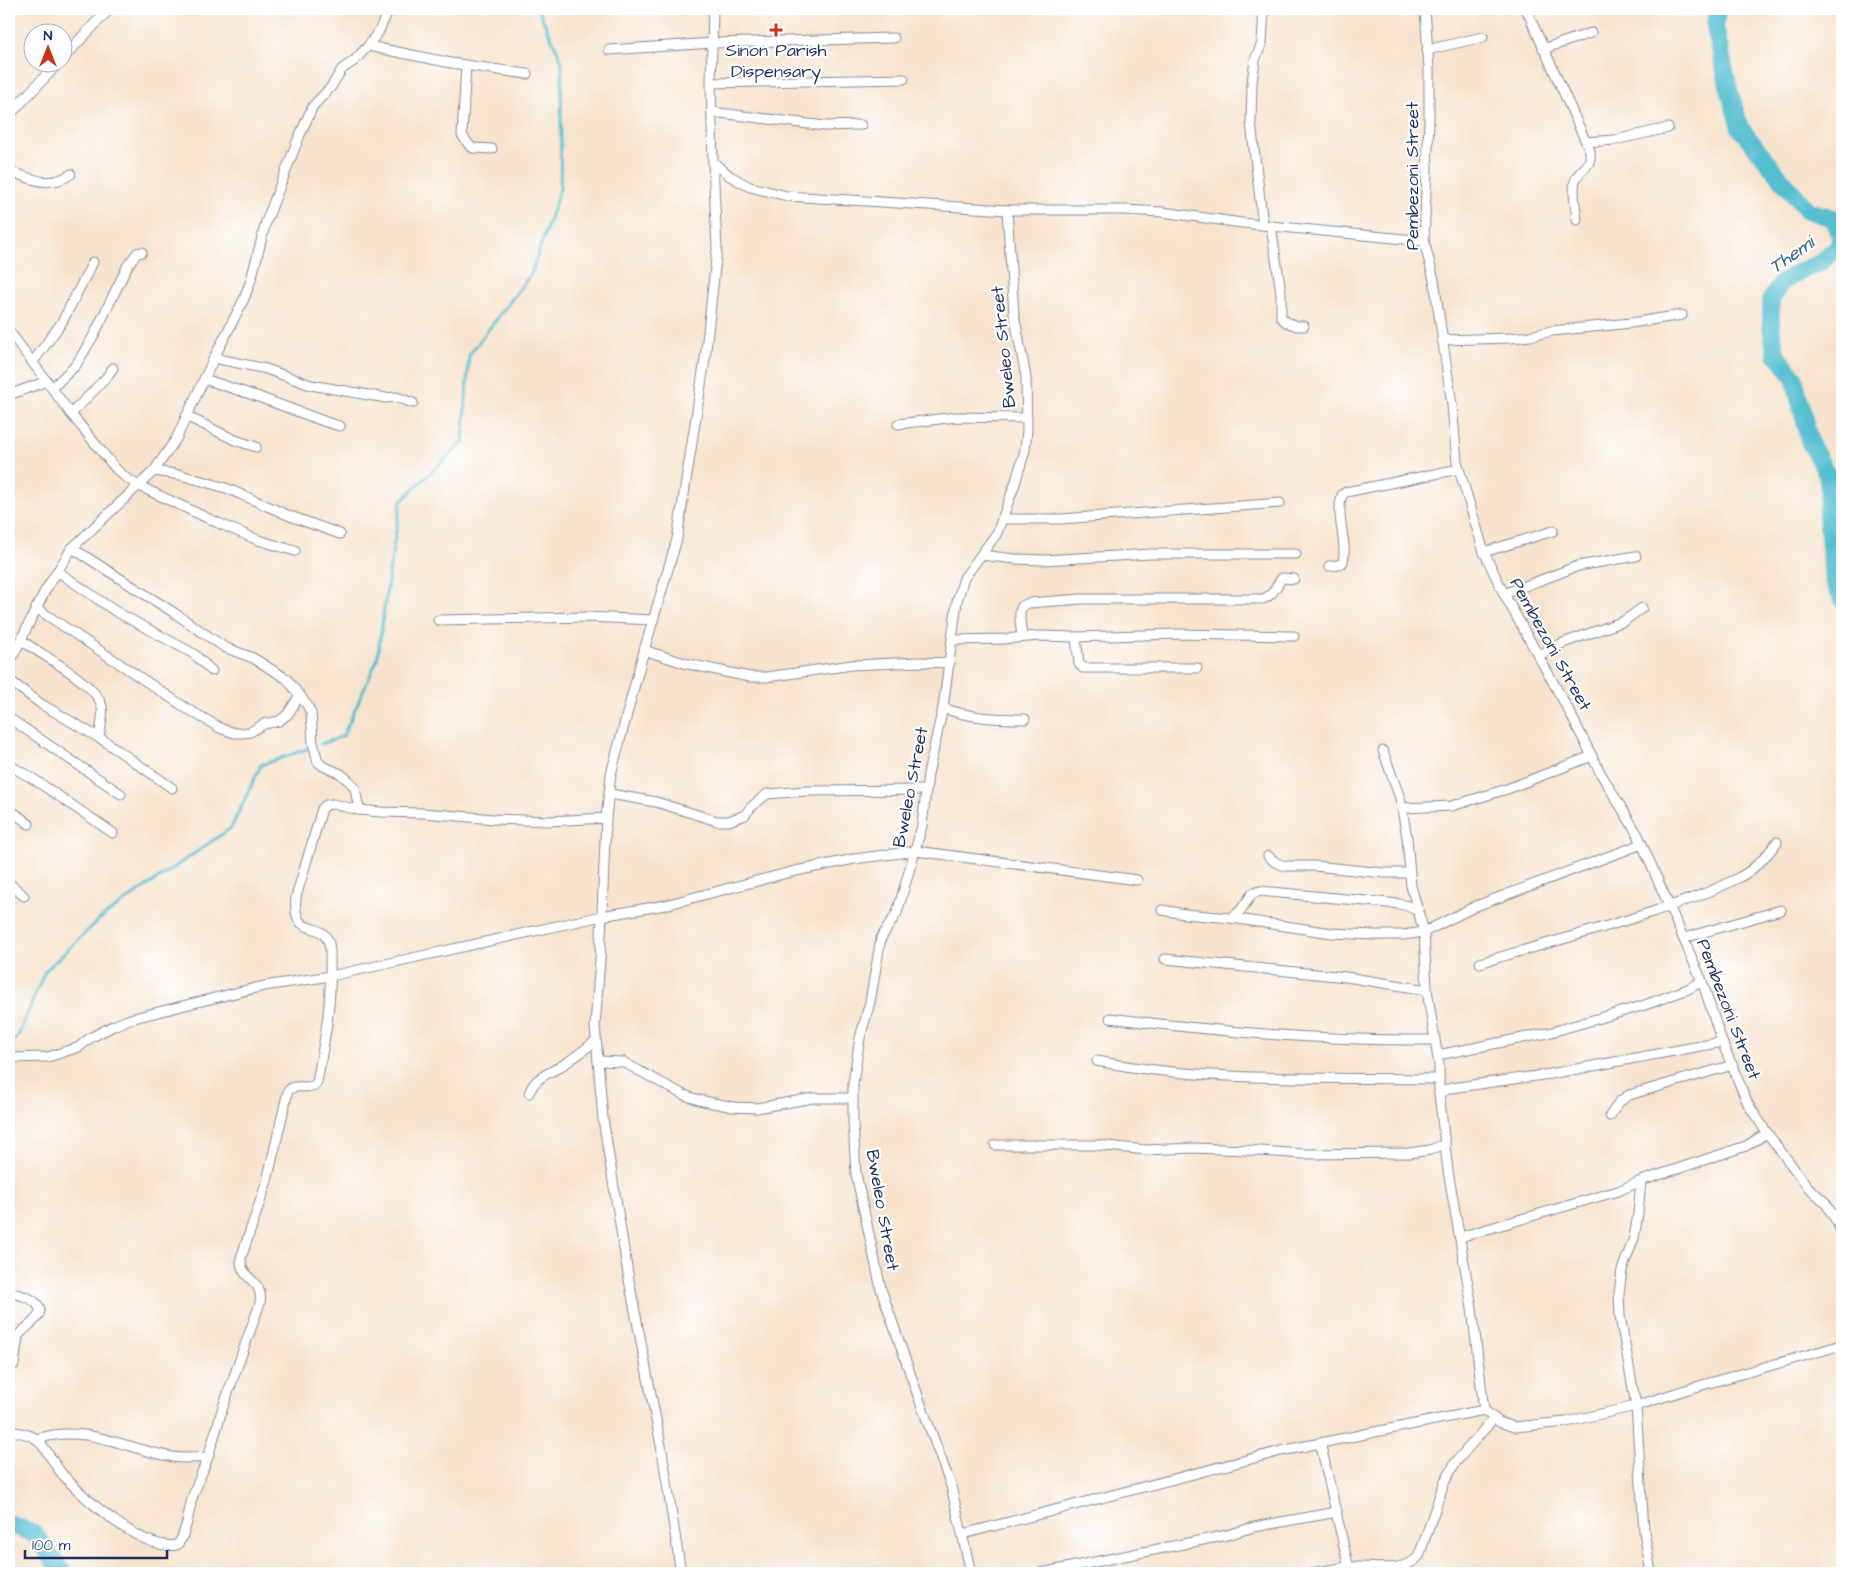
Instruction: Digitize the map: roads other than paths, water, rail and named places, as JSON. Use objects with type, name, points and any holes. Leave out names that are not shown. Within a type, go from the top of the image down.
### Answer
[{"type":"street","points":[[72,48],[109,9]]},
{"type":"street","points":[[9,664],[36,608],[72,548],[154,471],[176,439],[244,299],[251,280],[266,222],[313,106],[331,87],[342,68],[354,60],[368,46],[379,31],[389,9]]},
{"type":"street","points":[[681,1573],[662,1451],[630,1280],[603,1119],[595,1026],[606,818],[611,774],[644,650],[677,539],[705,358],[717,249],[712,112],[714,9]]},
{"type":"street","points":[[1264,9],[1262,43],[1255,60],[1252,83],[1252,123],[1267,226],[1281,292],[1281,317],[1286,322],[1304,326]]},
{"type":"street","name":"Pembezoni Street","points":[[1425,9],[1428,50],[1428,166],[1424,241],[1434,280],[1459,469],[1484,552],[1504,594],[1642,844],[1702,980],[1722,1042],[1748,1104],[1767,1133],[1808,1187],[1825,1202],[1842,1235]]},
{"type":"street","points":[[1526,9],[1586,142],[1591,159],[1589,165],[1575,181],[1577,220]]},
{"type":"street","points":[[1543,49],[1591,33]]},
{"type":"street","points":[[1428,50],[1482,37]]},
{"type":"street","points":[[609,50],[713,43],[894,38]]},
{"type":"street","points":[[368,46],[412,56],[527,74]]},
{"type":"street","points":[[466,65],[462,135],[469,145],[474,148],[492,149]]},
{"type":"street","points":[[9,115],[50,72]]},
{"type":"street","points":[[712,83],[904,79]]},
{"type":"street","points":[[712,112],[824,126],[861,125]]},
{"type":"street","points":[[1586,142],[1616,140],[1668,128]]},
{"type":"street","points":[[713,162],[730,176],[750,187],[787,196],[1007,210],[1125,210],[1162,212],[1267,226],[1424,241]]},
{"type":"street","points":[[9,171],[54,183],[71,174]]},
{"type":"street","name":"Bweleo Street","points":[[971,1573],[952,1486],[881,1289],[856,1174],[853,1084],[860,1038],[870,1002],[881,938],[897,913],[922,826],[926,790],[943,708],[960,589],[964,578],[997,533],[1015,484],[1024,450],[1027,418],[1026,377],[1014,314],[1007,210]]},
{"type":"street","points":[[9,395],[50,384],[76,365],[94,336],[128,265],[137,253],[142,252]]},
{"type":"street","points":[[32,362],[62,322],[93,262]]},
{"type":"street","points":[[1442,340],[1530,336],[1552,331],[1631,323],[1682,315]]},
{"type":"street","points":[[9,331],[71,414],[116,469],[137,485],[226,526],[258,540],[295,551]]},
{"type":"street","points":[[214,358],[266,369],[311,385],[386,398],[396,398],[413,403]]},
{"type":"street","points":[[71,414],[106,378],[113,368]]},
{"type":"street","points":[[204,379],[340,426]]},
{"type":"street","points":[[186,416],[235,440],[256,447]]},
{"type":"street","points":[[898,424],[956,417],[1027,418]]},
{"type":"street","points":[[1329,566],[1338,565],[1343,562],[1342,495],[1346,492],[1459,469]]},
{"type":"street","points":[[154,471],[181,474],[226,488],[290,516],[340,534]]},
{"type":"street","points":[[1003,519],[1061,519],[1280,503]]},
{"type":"street","points":[[1484,552],[1553,531]]},
{"type":"street","points":[[72,548],[176,614],[224,648],[253,658],[287,678],[307,705],[310,713],[313,743],[318,762],[322,766],[342,774],[349,781],[355,788],[360,810]]},
{"type":"street","points":[[982,555],[1043,560],[1152,554],[1296,554]]},
{"type":"street","points":[[1504,594],[1578,566],[1636,556]]},
{"type":"street","points":[[57,571],[115,611],[194,654],[212,670]]},
{"type":"street","points":[[1022,637],[1020,612],[1022,606],[1029,603],[1081,599],[1263,599],[1270,597],[1282,578],[1294,579]]},
{"type":"street","points":[[36,608],[178,703],[222,729],[235,733],[250,732],[264,724],[280,721],[288,714],[300,695]]},
{"type":"street","points":[[1539,655],[1563,643],[1624,621],[1642,608]]},
{"type":"street","points":[[438,620],[587,617],[653,620]]},
{"type":"street","points":[[953,640],[1038,636],[1076,637],[1177,634],[1294,636]]},
{"type":"street","points":[[1076,637],[1079,664],[1082,668],[1197,668]]},
{"type":"street","points":[[21,640],[67,670],[94,691],[102,707],[99,738]]},
{"type":"street","points":[[644,650],[693,665],[749,677],[767,677],[852,665],[950,663]]},
{"type":"street","points":[[9,680],[41,704],[99,738],[172,788]]},
{"type":"street","points":[[943,708],[976,718],[1025,719]]},
{"type":"street","points":[[9,718],[122,794]]},
{"type":"street","points":[[1383,751],[1400,798],[1407,837],[1409,873],[1424,932],[1427,990],[1438,1055],[1439,1092],[1472,1308],[1484,1410],[1499,1422],[1514,1427],[1566,1422],[1636,1406],[1842,1345]]},
{"type":"street","points":[[1402,808],[1452,806],[1507,789],[1592,756]]},
{"type":"street","points":[[9,765],[43,785],[113,833]]},
{"type":"street","points":[[610,794],[656,802],[716,821],[730,821],[745,815],[751,807],[768,794],[785,792],[926,790]]},
{"type":"street","points":[[9,1431],[36,1439],[62,1474],[95,1506],[133,1532],[167,1546],[177,1544],[182,1538],[192,1498],[208,1457],[223,1407],[260,1304],[262,1294],[260,1288],[243,1272],[241,1258],[266,1181],[288,1091],[296,1086],[309,1088],[317,1082],[328,1018],[331,976],[328,941],[324,934],[300,924],[295,907],[296,897],[322,809],[326,805],[333,804],[360,810],[520,821],[568,821],[606,818]]},
{"type":"street","points":[[9,809],[29,824]]},
{"type":"street","points":[[1480,963],[1618,923],[1715,889],[1739,878],[1768,854],[1777,842]]},
{"type":"street","points":[[1162,910],[1332,933],[1374,936],[1403,935],[1424,932],[1491,900],[1642,844]]},
{"type":"street","points":[[9,1058],[48,1057],[78,1047],[90,1038],[130,1019],[264,986],[331,976],[602,916],[665,905],[791,872],[854,859],[916,850],[1137,880]]},
{"type":"street","points":[[1268,856],[1275,862],[1285,866],[1314,866],[1409,873]]},
{"type":"street","points":[[9,883],[24,896]]},
{"type":"street","points":[[1231,918],[1240,911],[1252,894],[1260,891],[1399,904],[1418,911]]},
{"type":"street","points":[[1684,938],[1781,910]]},
{"type":"street","points":[[1165,959],[1346,977],[1427,990]]},
{"type":"street","points":[[1438,1055],[1548,1033],[1645,1004],[1688,989],[1702,980]]},
{"type":"street","points":[[1110,1018],[1313,1038],[1434,1040]]},
{"type":"street","points":[[530,1093],[532,1085],[543,1075],[560,1067],[596,1041]]},
{"type":"street","points":[[1439,1092],[1451,1088],[1550,1074],[1722,1042]]},
{"type":"street","points":[[598,1060],[623,1062],[684,1095],[698,1100],[733,1106],[757,1108],[813,1098],[853,1098]]},
{"type":"street","points":[[1097,1061],[1140,1070],[1196,1075],[1439,1079]]},
{"type":"street","points":[[1610,1116],[1619,1102],[1629,1095],[1733,1065]]},
{"type":"street","points":[[1460,1237],[1610,1194],[1641,1181],[1732,1152],[1767,1133]]},
{"type":"street","points":[[995,1145],[1097,1145],[1146,1150],[1194,1148],[1304,1154],[1408,1153],[1430,1150],[1446,1144]]},
{"type":"street","points":[[1641,1181],[1634,1238],[1622,1270],[1619,1293],[1620,1316],[1636,1406],[1644,1531],[1651,1573]]},
{"type":"street","points":[[9,1293],[35,1302],[40,1308],[37,1318],[18,1336],[14,1365]]},
{"type":"street","points":[[963,1534],[1130,1489],[1320,1442],[1382,1432],[1484,1410]]},
{"type":"street","points":[[1408,1573],[1419,1556],[1435,1508],[1455,1463],[1494,1418]]},
{"type":"street","points":[[36,1439],[52,1434],[69,1432],[174,1457],[208,1457]]},
{"type":"street","points":[[1320,1442],[1349,1570]]},
{"type":"street","points":[[1041,1573],[1254,1527],[1337,1512]]},
{"type":"street","points":[[1313,1573],[1410,1565],[1415,1561]]},
{"type":"waterway","points":[[321,744],[343,736],[377,660],[401,501],[463,442],[469,355],[531,274],[560,189],[562,61],[538,9]]},
{"type":"waterway","name":"Themi","points":[[1717,9],[1715,27],[1740,128],[1807,210],[1833,218],[1842,242],[1820,263],[1800,271],[1781,283],[1771,299],[1771,327],[1776,354],[1794,377],[1810,443],[1827,474],[1829,490],[1827,515],[1833,579],[1842,599]]},
{"type":"waterway","points":[[9,1047],[18,1036],[45,971],[101,918],[231,828],[261,765],[307,749]]},
{"type":"waterway","points":[[9,1524],[35,1534],[63,1573]]},
{"type":"place","name":"Sinon Parish Dispensary","points":[[776,30]]}]
